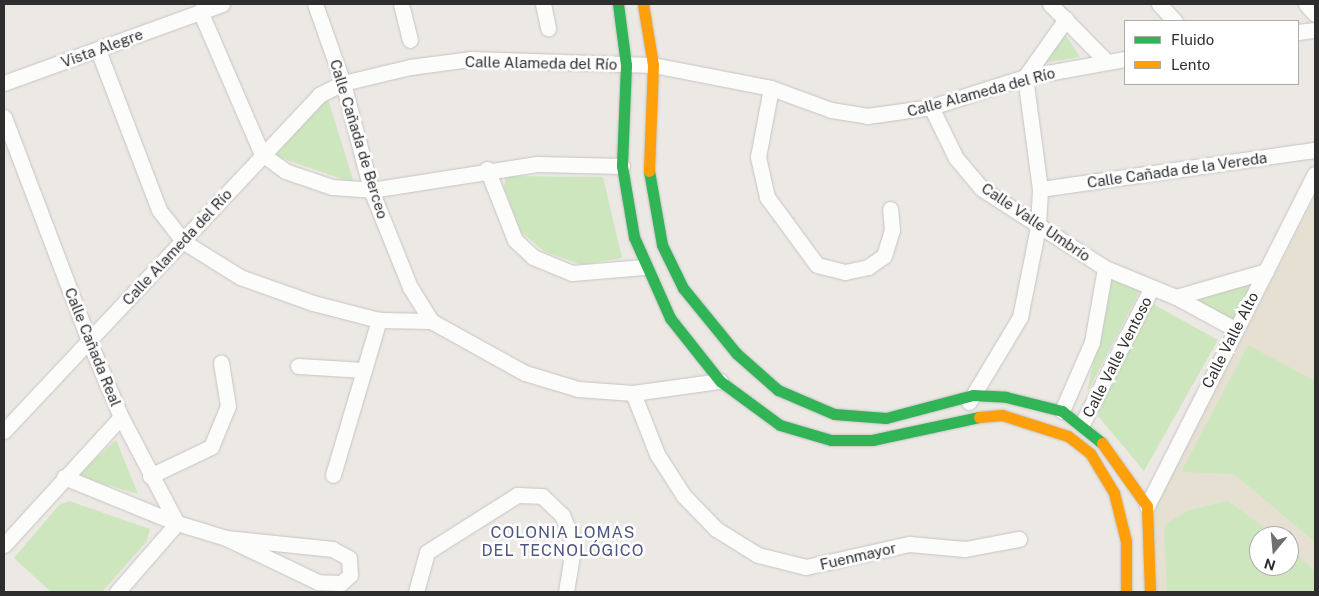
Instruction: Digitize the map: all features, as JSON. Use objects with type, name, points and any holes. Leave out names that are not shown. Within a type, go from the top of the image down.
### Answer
[{"type":"street","points":[[222,4],[201,7],[262,154],[285,171],[332,187],[371,190],[487,168],[537,164],[622,166]]},
{"type":"street","name":"Calle Cañada de Berceo","points":[[315,4],[343,83],[371,190],[410,288],[431,321],[525,373],[578,389],[633,393],[720,381]]},
{"type":"street","points":[[401,4],[410,40]]},
{"type":"street","points":[[543,4],[548,28]]},
{"type":"street","points":[[618,4],[626,65],[622,166],[644,267],[670,318],[720,381],[780,425],[832,440],[882,438],[960,419],[1002,415],[1039,424],[1068,436],[1090,454],[1114,493],[1126,541],[1126,592]]},
{"type":"street","points":[[643,4],[653,65],[649,172],[662,245],[683,288],[736,353],[778,390],[834,414],[886,418],[972,395],[1014,399],[1062,412],[1082,424],[1105,446],[1146,506],[1150,592]]},
{"type":"street","points":[[1050,4],[1107,62]]},
{"type":"street","points":[[1159,4],[1174,20]]},
{"type":"street","points":[[1306,4],[1315,14]]},
{"type":"street","name":"Vista Alegre","points":[[4,83],[98,50],[201,7]]},
{"type":"street","points":[[960,419],[972,395],[1020,317],[1038,227],[1040,189],[1025,77],[1066,20]]},
{"type":"street","points":[[1299,32],[1315,30]]},
{"type":"street","points":[[98,50],[159,210],[184,242],[240,276],[379,320],[431,321]]},
{"type":"street","name":"Calle Alameda del Río","points":[[4,432],[184,242],[262,154],[319,95],[343,83],[410,67],[471,59],[653,65],[771,88],[832,110],[867,116],[931,107],[1025,77],[1124,59]]},
{"type":"street","points":[[771,88],[758,157],[767,197],[818,265],[845,272],[868,267],[884,256],[892,230],[890,209]]},
{"type":"street","name":"Calle Valle Umbrío","points":[[931,107],[956,158],[982,189],[1038,227],[1105,268],[1152,290],[1176,297],[1236,329]]},
{"type":"street","name":"Calle Cañada Real","points":[[4,116],[89,341],[121,417],[150,476],[177,523]]},
{"type":"street","name":"Calle Cañada de la Vereda","points":[[1040,189],[1315,150]]},
{"type":"street","points":[[487,168],[515,240],[533,257],[553,269],[572,273],[644,267]]},
{"type":"street","name":"Calle Valle Alto","points":[[1146,506],[1315,174]]},
{"type":"street","name":"Calle Valle Ventoso","points":[[1062,412],[1092,342],[1105,268]]},
{"type":"street","points":[[1176,297],[1266,271]]},
{"type":"street","name":"Calle Valle Ventoso","points":[[1082,424],[1152,290]]},
{"type":"street","points":[[333,475],[379,320]]},
{"type":"street","points":[[150,476],[211,447],[228,406],[221,363]]},
{"type":"street","points":[[298,366],[364,370]]},
{"type":"street","name":"Fuenmayor","points":[[633,393],[657,454],[684,496],[716,529],[758,555],[806,567],[909,544],[965,549],[1019,539]]},
{"type":"street","points":[[4,545],[64,476],[121,417]]},
{"type":"street","points":[[64,476],[177,523],[226,538],[318,582],[341,583],[350,575],[349,558],[332,549],[226,538]]},
{"type":"street","points":[[416,592],[427,552],[517,495],[542,496],[562,515],[574,543],[566,592]]},
{"type":"street","points":[[117,592],[177,523]]},
{"type":"shaded area","points":[[1315,196],[1315,592],[1154,592],[1154,508]]},
{"type":"green space","points":[[1061,28],[1080,57],[1038,64]]},
{"type":"green space","points":[[320,98],[328,99],[354,183],[269,154]]},
{"type":"green space","points":[[506,176],[603,177],[622,258],[582,265],[545,252],[521,232],[504,188]]},
{"type":"green space","points":[[1110,274],[1140,291],[1087,393]]},
{"type":"green space","points":[[1256,279],[1233,321],[1193,301]]},
{"type":"green space","points":[[1153,304],[1218,340],[1144,471],[1098,416],[1104,391]]},
{"type":"green space","points":[[1248,345],[1315,381],[1315,542],[1299,529],[1299,526],[1296,526],[1234,474],[1181,472]]},
{"type":"green space","points":[[116,440],[138,494],[77,476]]},
{"type":"green space","points":[[69,501],[150,529],[147,541],[102,592],[51,592],[14,558],[59,505]]},
{"type":"green space","points":[[1228,501],[1262,526],[1249,526],[1249,576],[1299,576],[1299,556],[1315,571],[1315,592],[1167,592],[1164,525],[1189,510]]},
{"type":"traffic: fast","points":[[618,4],[626,65],[622,166],[634,237],[670,318],[720,381],[780,425],[831,440],[872,440],[979,417]]},
{"type":"traffic: fast","points":[[649,171],[662,245],[683,288],[736,353],[778,390],[834,414],[886,418],[973,395],[1006,397],[1062,411],[1102,443]]},
{"type":"traffic: slow","points":[[643,4],[653,65],[649,171]]},
{"type":"traffic: slow","points":[[979,417],[1002,415],[1068,436],[1090,453],[1114,493],[1126,541],[1126,592]]},
{"type":"traffic: slow","points":[[1102,443],[1147,506],[1150,592]]},
{"type":"district","name":"COLONIA LOMAS DEL TECNOLÓGICO","points":[[563,542]]}]
